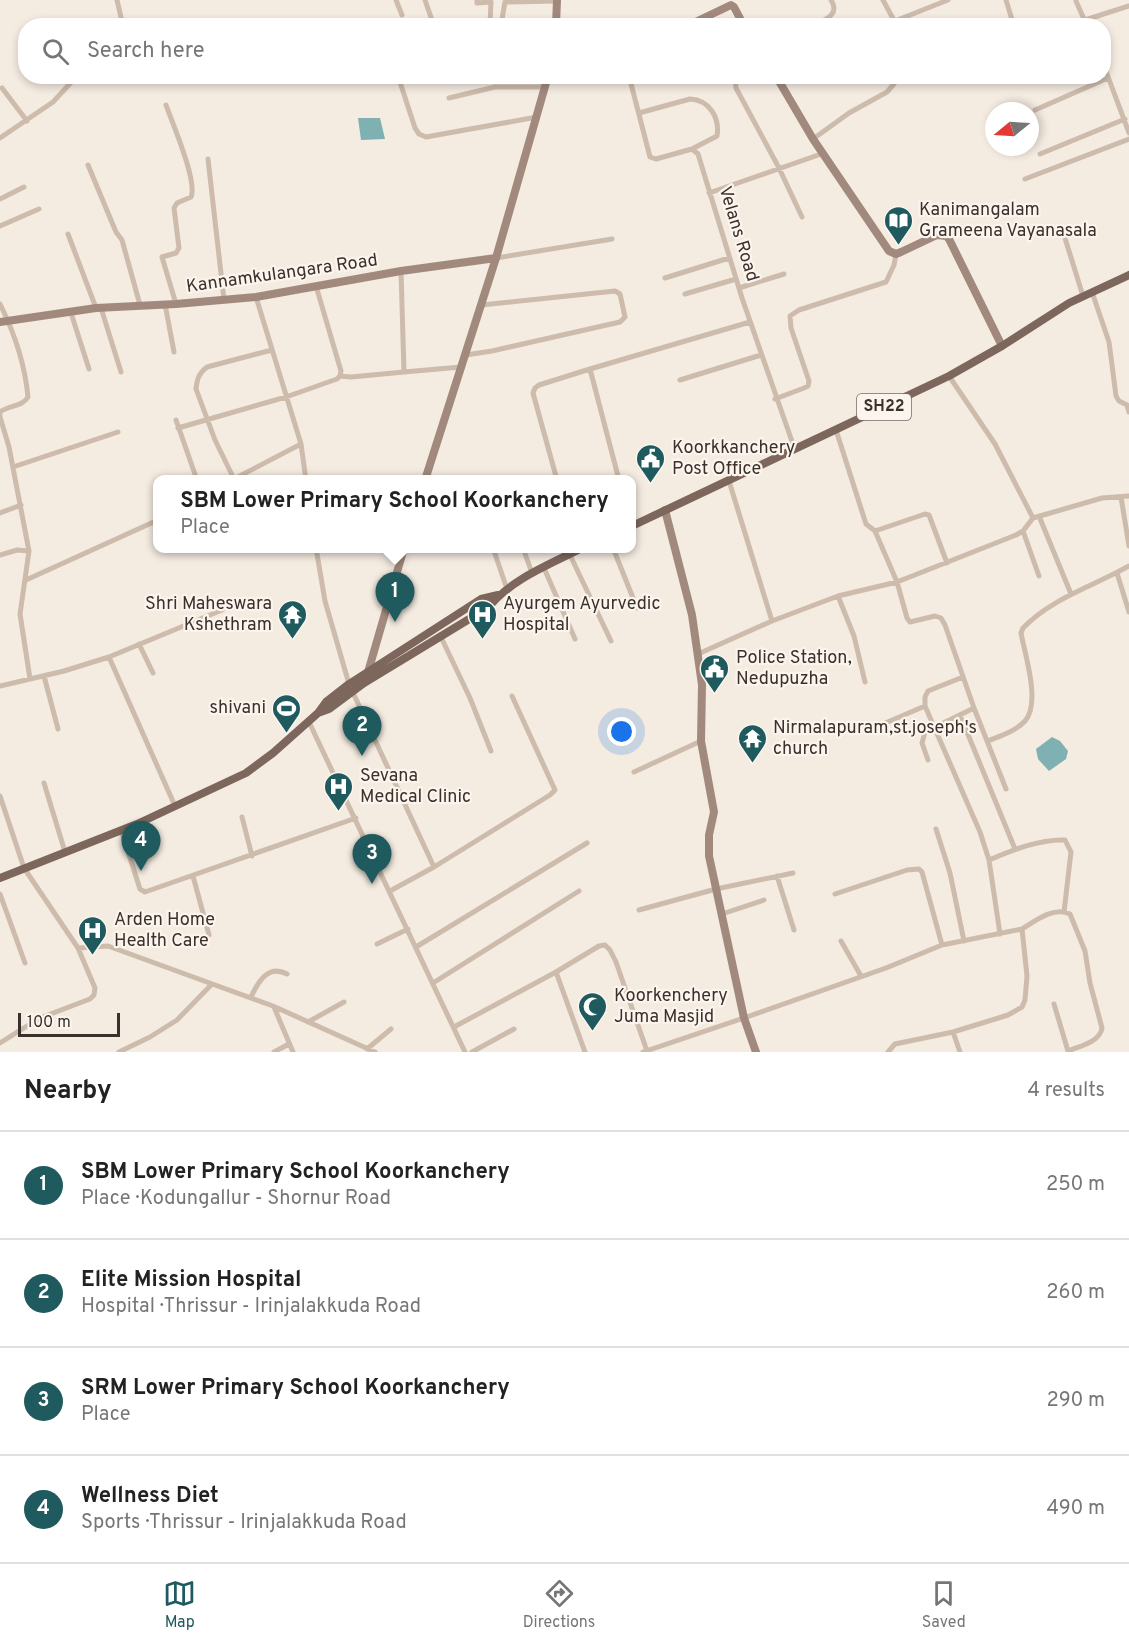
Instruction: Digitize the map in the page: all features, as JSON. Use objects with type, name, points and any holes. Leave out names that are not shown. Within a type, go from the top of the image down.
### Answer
[{"type":"main road","name":"SH22","points":[[636,524],[949,375],[1002,346],[1069,303],[1129,275]]},
{"type":"main road","points":[[350,684],[364,683],[489,607],[498,595],[532,573],[573,553]]},
{"type":"main road","points":[[0,878],[122,830],[246,773],[309,722],[326,702],[350,684],[482,599],[498,595]]},
{"type":"street","points":[[117,0],[121,18]]},
{"type":"street","points":[[396,0],[402,15]]},
{"type":"street","points":[[425,0],[431,18]]},
{"type":"street","points":[[477,0],[477,3],[557,0],[556,18]]},
{"type":"street","points":[[830,18],[834,12],[831,0]]},
{"type":"street","points":[[883,0],[893,18]]},
{"type":"street","points":[[907,18],[948,0]]},
{"type":"street","points":[[1006,0],[1012,18]]},
{"type":"street","points":[[1115,0],[1118,8]]},
{"type":"street","points":[[1076,1],[1083,18]]},
{"type":"street","points":[[491,18],[492,2]]},
{"type":"street","points":[[502,18],[504,2]]},
{"type":"street","points":[[702,18],[732,2],[740,18]]},
{"type":"street","points":[[1097,18],[1118,8],[1129,6]]},
{"type":"street","points":[[0,138],[53,102],[66,84]]},
{"type":"street","points":[[401,84],[415,128],[419,134],[426,137],[537,117]]},
{"type":"street","points":[[428,475],[482,305],[546,84]]},
{"type":"street","points":[[631,84],[648,153],[652,159],[692,149],[717,136],[714,113],[706,104],[697,100],[690,99],[639,113]]},
{"type":"street","points":[[736,84],[802,218]]},
{"type":"street","points":[[781,84],[813,139],[889,251],[896,254],[938,235],[946,236],[1002,346]]},
{"type":"street","points":[[813,139],[849,113],[887,92],[894,84]]},
{"type":"street","points":[[1039,108],[1094,84]]},
{"type":"street","points":[[1110,84],[1129,133]]},
{"type":"street","points":[[448,98],[495,87],[545,87]]},
{"type":"street","points":[[2,88],[27,121]]},
{"type":"street","points":[[166,105],[193,189],[191,197],[177,203],[174,208],[179,248],[176,253],[162,257],[176,304]]},
{"type":"street","points":[[1040,154],[1125,119]]},
{"type":"street","points":[[1025,179],[1129,139]]},
{"type":"street","name":"Velans Road","points":[[692,149],[698,154],[775,399],[795,450]]},
{"type":"street","points":[[710,193],[824,153]]},
{"type":"street","points":[[208,159],[224,300]]},
{"type":"street","points":[[88,165],[116,232],[122,240],[140,305]]},
{"type":"street","points":[[0,199],[24,187]]},
{"type":"street","points":[[0,226],[39,209]]},
{"type":"street","points":[[68,234],[99,308],[121,372]]},
{"type":"street","points":[[1064,234],[1087,294],[1109,342],[1116,396],[1119,401],[1128,404],[1129,412]]},
{"type":"street","points":[[496,258],[612,239]]},
{"type":"street","points":[[775,399],[808,386],[809,381],[791,328],[790,316],[799,310],[886,282],[894,265],[896,254]]},
{"type":"street","name":"Kannamkulangara Road","points":[[4,321],[99,308],[256,297],[401,271],[496,258]]},
{"type":"street","points":[[665,278],[729,258]]},
{"type":"street","points":[[401,271],[404,372]]},
{"type":"street","points":[[739,288],[784,274]]},
{"type":"street","points":[[685,294],[736,279]]},
{"type":"street","points":[[316,286],[341,370],[340,376]]},
{"type":"street","points":[[466,356],[620,322],[625,317],[620,294],[615,291],[482,305]]},
{"type":"street","points":[[256,297],[301,444],[305,475]]},
{"type":"street","points":[[0,304],[4,321],[20,358],[28,397],[24,403],[4,409],[0,412],[0,417],[13,467],[29,551],[20,614],[30,679]]},
{"type":"street","points":[[165,304],[174,352]]},
{"type":"street","points":[[71,313],[89,369]]},
{"type":"street","points":[[556,475],[533,393],[535,388],[590,369],[750,322]]},
{"type":"street","points":[[232,475],[215,440],[196,389],[200,372],[207,367],[272,350]]},
{"type":"street","points":[[680,380],[761,355]]},
{"type":"street","points":[[178,428],[286,397],[340,376],[351,377],[461,367]]},
{"type":"street","points":[[590,369],[618,475]]},
{"type":"street","points":[[949,375],[995,444],[1036,517],[1071,594]]},
{"type":"street","points":[[176,420],[195,475]]},
{"type":"street","points":[[837,430],[866,524],[874,531],[897,582],[907,618],[910,622],[935,616],[941,618],[1006,789]]},
{"type":"street","points":[[13,467],[118,432]]},
{"type":"street","points":[[242,475],[301,444]]},
{"type":"street","points":[[729,481],[772,621]]},
{"type":"street","points":[[1121,496],[1129,546]]},
{"type":"street","points":[[698,654],[772,621],[838,596],[897,582],[947,563],[1023,531],[1036,517],[1102,498],[1129,496]]},
{"type":"street","points":[[0,513],[21,505]]},
{"type":"street","points":[[665,510],[692,615],[702,685],[700,741],[712,792],[714,812],[709,835],[709,856],[744,1018],[756,1052]]},
{"type":"street","points":[[874,531],[925,514],[929,515],[947,563]]},
{"type":"street","points":[[26,580],[153,522]]},
{"type":"street","points":[[1023,531],[1039,576]]},
{"type":"street","points":[[0,555],[17,550],[29,551]]},
{"type":"street","points":[[317,553],[326,601],[350,684],[434,867]]},
{"type":"street","points":[[368,672],[403,553]]},
{"type":"street","points":[[494,553],[507,589]]},
{"type":"street","points":[[524,553],[532,573]]},
{"type":"street","points":[[615,553],[637,608]]},
{"type":"street","points":[[570,555],[611,641]]},
{"type":"street","points":[[988,741],[1016,728],[1030,712],[1032,700],[1021,633],[1023,628],[1071,594],[1129,566]]},
{"type":"street","points":[[544,568],[575,639]]},
{"type":"street","points":[[1117,573],[1129,612]]},
{"type":"street","points":[[838,596],[854,636],[865,682]]},
{"type":"street","points":[[0,686],[109,657],[222,610]]},
{"type":"street","points":[[441,635],[491,751]]},
{"type":"street","points":[[139,644],[153,673]]},
{"type":"street","points":[[109,657],[175,807]]},
{"type":"street","points":[[44,676],[58,729]]},
{"type":"street","points":[[963,676],[928,691],[924,697],[925,706],[980,832],[989,860],[1000,934]]},
{"type":"street","points":[[390,891],[434,867],[555,790],[512,696]]},
{"type":"street","points":[[883,724],[925,706]]},
{"type":"street","points":[[928,760],[922,743],[925,732],[974,708]]},
{"type":"street","points":[[960,715],[1015,849]]},
{"type":"street","points":[[309,722],[465,1052]]},
{"type":"street","points":[[634,772],[700,741]]},
{"type":"street","points":[[44,783],[65,852]]},
{"type":"street","points":[[0,796],[24,868],[78,948],[95,988],[94,995],[90,999],[40,1018],[0,1043],[4,1052]]},
{"type":"street","points":[[242,816],[252,856]]},
{"type":"street","points":[[122,830],[140,889],[145,892],[356,818]]},
{"type":"street","points":[[936,829],[950,873],[964,941]]},
{"type":"street","points":[[989,860],[1015,849],[1065,840],[1071,852],[1064,912]]},
{"type":"street","points":[[416,947],[587,843]]},
{"type":"street","points":[[835,894],[907,870],[919,869],[922,872],[942,945]]},
{"type":"street","points":[[639,910],[716,889],[793,873]]},
{"type":"street","points":[[193,876],[209,934]]},
{"type":"street","points":[[777,876],[794,930]]},
{"type":"street","points":[[433,983],[579,891]]},
{"type":"street","points":[[0,894],[26,963]]},
{"type":"street","points":[[722,914],[764,900]]},
{"type":"street","points":[[454,1027],[605,945],[616,962],[645,1051],[744,1018],[942,945],[1022,929],[1045,915],[1064,912],[1074,920],[1085,951],[1101,1034],[1096,1039],[1068,1052],[1054,1004]]},
{"type":"street","points":[[377,944],[408,929]]},
{"type":"street","points":[[888,1052],[895,1044],[953,1032],[1008,1015],[1022,1007],[1025,1000],[1027,976],[1022,929]]},
{"type":"street","points":[[841,941],[861,976]]},
{"type":"street","points":[[78,948],[108,946],[273,1006],[375,1052]]},
{"type":"street","points":[[251,998],[259,980],[270,972],[279,970],[287,974]]},
{"type":"street","points":[[556,972],[585,1052]]},
{"type":"street","points":[[119,1052],[150,1037],[177,1020],[212,984]]},
{"type":"street","points":[[308,1022],[344,1002]]},
{"type":"street","points":[[273,1006],[293,1052]]},
{"type":"street","points":[[367,1048],[391,1029]]},
{"type":"street","points":[[472,1052],[514,1029]]},
{"type":"street","points":[[953,1032],[960,1052]]},
{"type":"street","points":[[274,1052],[289,1044]]},
{"type":"water","points":[[358,118],[380,118],[385,139],[361,140]]},
{"type":"water","points":[[1052,737],[1060,741],[1068,751],[1066,759],[1049,771],[1038,759],[1036,749]]},
{"type":"place","name":"Kanimangalam Grameena Vayanasala","points":[[898,246]]},
{"type":"place","name":"Koorkkanchery Post Office","points":[[651,484]]},
{"type":"place","name":"SBM Lower Primary School Koorkanchery","points":[[395,622]]},
{"type":"place","name":"Shri Maheswara Kshethram","points":[[293,640]]},
{"type":"place","name":"Ayurgem Ayurvedic Hospital","points":[[482,640]]},
{"type":"place","name":"Police Station, Nedupuzha","points":[[715,694]]},
{"type":"place","name":"shivani","points":[[287,734]]},
{"type":"place","name":"Elite Mission Hospital","points":[[362,756]]},
{"type":"place","name":"Nirmalapuram,st.joseph's church","points":[[752,764]]},
{"type":"place","name":"Sevana Medical Clinic","points":[[339,812]]},
{"type":"place","name":"Wellness Diet","points":[[141,871]]},
{"type":"place","name":"SRM Lower Primary School Koorkanchery","points":[[372,884]]},
{"type":"place","name":"Arden Home Health Care","points":[[93,956]]},
{"type":"place","name":"Koorkenchery Juma Masjid","points":[[593,1032]]}]
